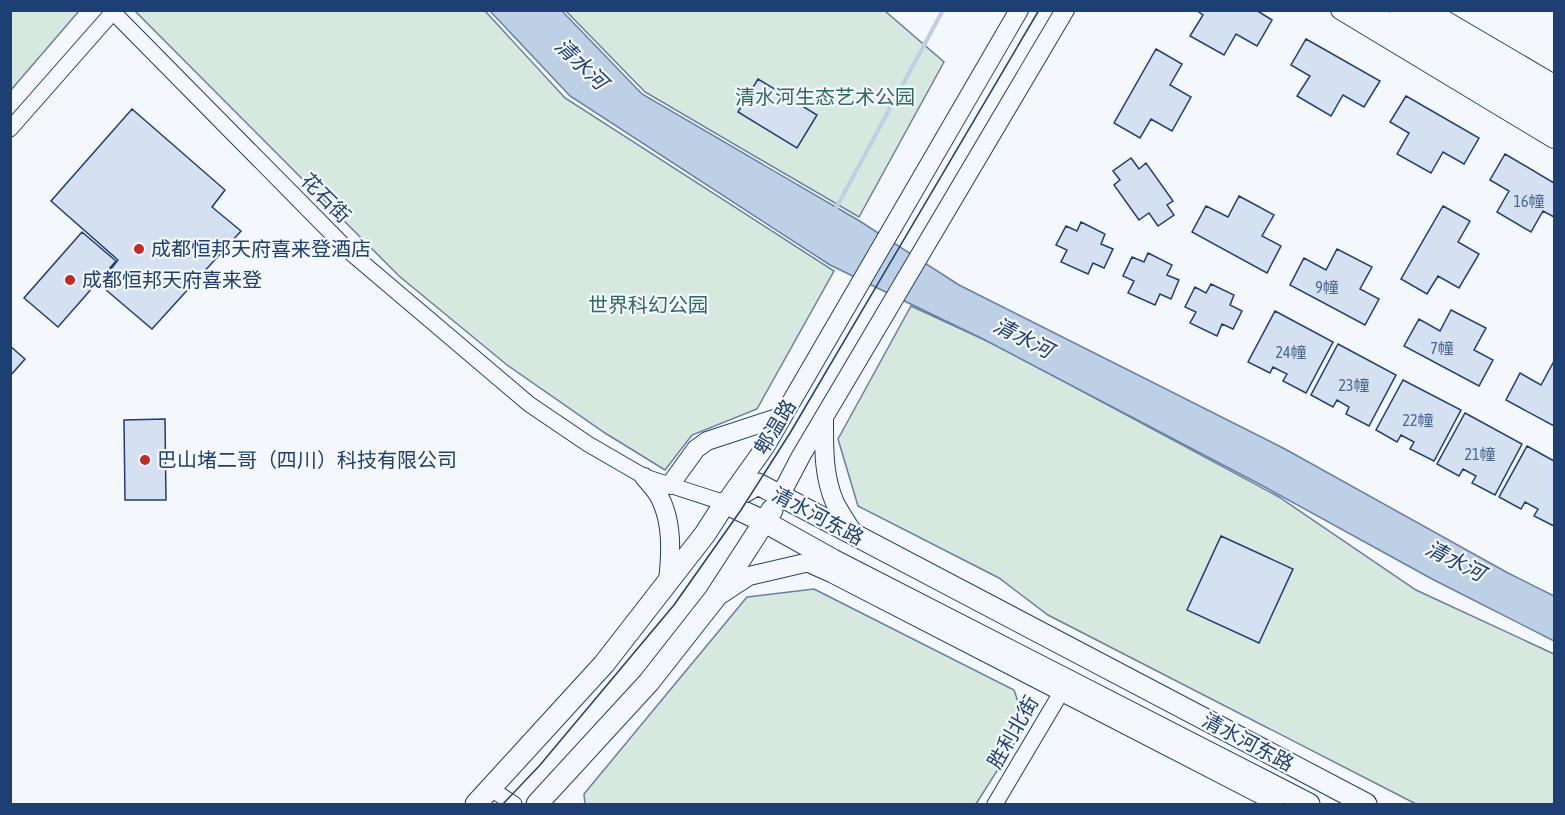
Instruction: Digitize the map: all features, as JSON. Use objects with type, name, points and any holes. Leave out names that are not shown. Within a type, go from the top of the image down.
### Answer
[{"type":"highway","name":"清水河东路","points":[[725,503],[758,484],[1366,804]]},
{"type":"highway","name":"郫温路","points":[[537,804],[649,682],[715,598],[780,496]]},
{"type":"highway","name":"清水河东路","points":[[725,503],[765,522],[1064,687],[1309,804]]},
{"type":"highway","name":"郫温路","points":[[476,804],[604,664],[705,534],[725,503]]},
{"type":"main road","name":"郫温路","points":[[725,503],[765,447],[1019,10]]},
{"type":"main road","name":"郫温路","points":[[780,496],[824,416],[1065,10]]},
{"type":"main road","points":[[1340,10],[1554,139]]},
{"type":"main road","points":[[1368,10],[1554,121]]},
{"type":"main road","points":[[1399,10],[1554,103]]},
{"type":"main road","points":[[1428,10],[1554,84]]},
{"type":"main road","points":[[670,485],[696,449],[707,441],[783,416]]},
{"type":"main road","points":[[824,416],[826,472],[835,502],[855,536]]},
{"type":"main road","points":[[644,477],[659,496],[666,513],[671,544],[668,582]]},
{"type":"main road","points":[[715,598],[749,576],[804,564],[833,561]]},
{"type":"street","name":"花石街","points":[[10,129],[113,12],[351,253],[529,404],[588,444],[644,477],[725,503]]},
{"type":"street","points":[[804,564],[832,575],[1064,687],[1276,804]]},
{"type":"street","name":"胜利北街","points":[[995,804],[1064,687]]},
{"type":"street","points":[[491,789],[514,804]]},
{"type":"green space","points":[[10,11],[79,11],[11,90]]},
{"type":"green space","name":"世界科幻公园","points":[[135,11],[485,11],[565,98],[834,271],[757,409],[692,435],[665,470],[605,433],[507,365],[399,276]]},
{"type":"green space","name":"清水河生态艺术公园","points":[[566,11],[885,11],[944,62],[859,217],[645,92]]},
{"type":"green space","points":[[911,306],[1000,347],[1279,497],[1416,590],[1554,654],[1554,804],[1416,804],[1048,615],[999,578],[858,506],[838,439]]},
{"type":"green space","points":[[814,589],[1014,690],[1026,725],[976,804],[585,804],[584,794],[747,597]]},
{"type":"water","name":"清水河","points":[[490,11],[562,11],[642,94],[858,220],[959,285],[1285,449],[1508,573],[1554,596],[1554,641],[1432,579],[1263,486],[983,339],[830,265],[570,96]]},
{"type":"building","points":[[1196,10],[1256,10],[1272,20],[1257,46],[1236,34],[1224,55],[1190,36],[1203,15]]},
{"type":"building","points":[[1306,39],[1380,81],[1364,107],[1343,95],[1331,116],[1297,96],[1310,76],[1291,65]]},
{"type":"building","points":[[1156,49],[1182,64],[1170,85],[1191,97],[1172,131],[1151,119],[1140,138],[1114,123]]},
{"type":"building","points":[[758,79],[817,115],[797,148],[738,112]]},
{"type":"building","points":[[1406,96],[1479,138],[1464,164],[1443,152],[1431,173],[1397,154],[1409,133],[1390,122]]},
{"type":"building","name":"成都恒邦天府喜来登酒店","points":[[132,109],[225,190],[212,207],[241,231],[152,329],[99,284],[118,260],[51,201]]},
{"type":"building","points":[[1505,154],[1554,183],[1554,217],[1543,211],[1531,232],[1497,212],[1509,191],[1490,180]]},
{"type":"building","points":[[1131,158],[1139,169],[1146,163],[1173,201],[1167,205],[1174,215],[1158,226],[1149,213],[1139,220],[1114,185],[1120,180],[1113,171]]},
{"type":"building","points":[[1239,196],[1274,215],[1262,236],[1281,246],[1267,273],[1192,232],[1206,206],[1228,217]]},
{"type":"building","points":[[1443,206],[1470,221],[1458,242],[1479,254],[1459,288],[1438,276],[1427,294],[1401,279]]},
{"type":"building","points":[[1081,222],[1105,234],[1101,244],[1113,249],[1104,268],[1093,263],[1088,274],[1061,262],[1067,250],[1056,245],[1066,226],[1077,231]]},
{"type":"building","name":"成都恒邦天府喜来登","points":[[82,232],[116,261],[58,327],[24,298]]},
{"type":"building","points":[[1337,249],[1372,267],[1360,289],[1379,299],[1365,325],[1290,285],[1304,258],[1326,270]]},
{"type":"building","points":[[1148,253],[1172,265],[1167,275],[1179,280],[1171,299],[1160,294],[1155,305],[1128,293],[1134,281],[1123,276],[1132,257],[1144,262]]},
{"type":"building","points":[[1211,284],[1234,295],[1230,305],[1242,311],[1233,329],[1222,324],[1217,336],[1190,323],[1196,312],[1185,307],[1195,287],[1206,293]]},
{"type":"building","points":[[1451,310],[1486,328],[1474,350],[1493,360],[1479,386],[1404,346],[1419,319],[1440,331]]},
{"type":"building","points":[[1275,311],[1333,342],[1306,393],[1283,381],[1287,374],[1273,367],[1270,373],[1248,362]]},
{"type":"building","points":[[1338,344],[1396,375],[1369,426],[1346,414],[1349,407],[1337,400],[1333,407],[1311,395]]},
{"type":"building","points":[[10,346],[25,359],[10,376]]},
{"type":"building","points":[[1553,363],[1554,426],[1506,400],[1520,373],[1541,385]]},
{"type":"building","points":[[1403,380],[1461,410],[1434,461],[1410,449],[1414,442],[1401,435],[1397,442],[1376,430]]},
{"type":"building","points":[[1465,413],[1522,444],[1495,495],[1472,483],[1476,476],[1463,469],[1459,476],[1437,464]]},
{"type":"building","name":"巴山堵二哥（四川）科技有限公司","points":[[165,419],[166,500],[125,500],[124,420]]},
{"type":"building","points":[[1527,446],[1554,461],[1554,526],[1534,516],[1538,509],[1525,502],[1521,509],[1499,497]]},
{"type":"building","points":[[1221,536],[1293,569],[1259,643],[1187,610]]},
{"type":"waterway","points":[[835,210],[943,10]]},
{"type":"tram line","points":[[503,804],[540,765],[674,605],[741,510],[790,433],[1039,10]]},
{"type":"place","name":"成都恒邦天府喜来登酒店","points":[[139,249]]},
{"type":"place","name":"成都恒邦天府喜来登","points":[[70,280]]},
{"type":"place","name":"巴山堵二哥（四川）科技有限公司","points":[[145,460]]}]
